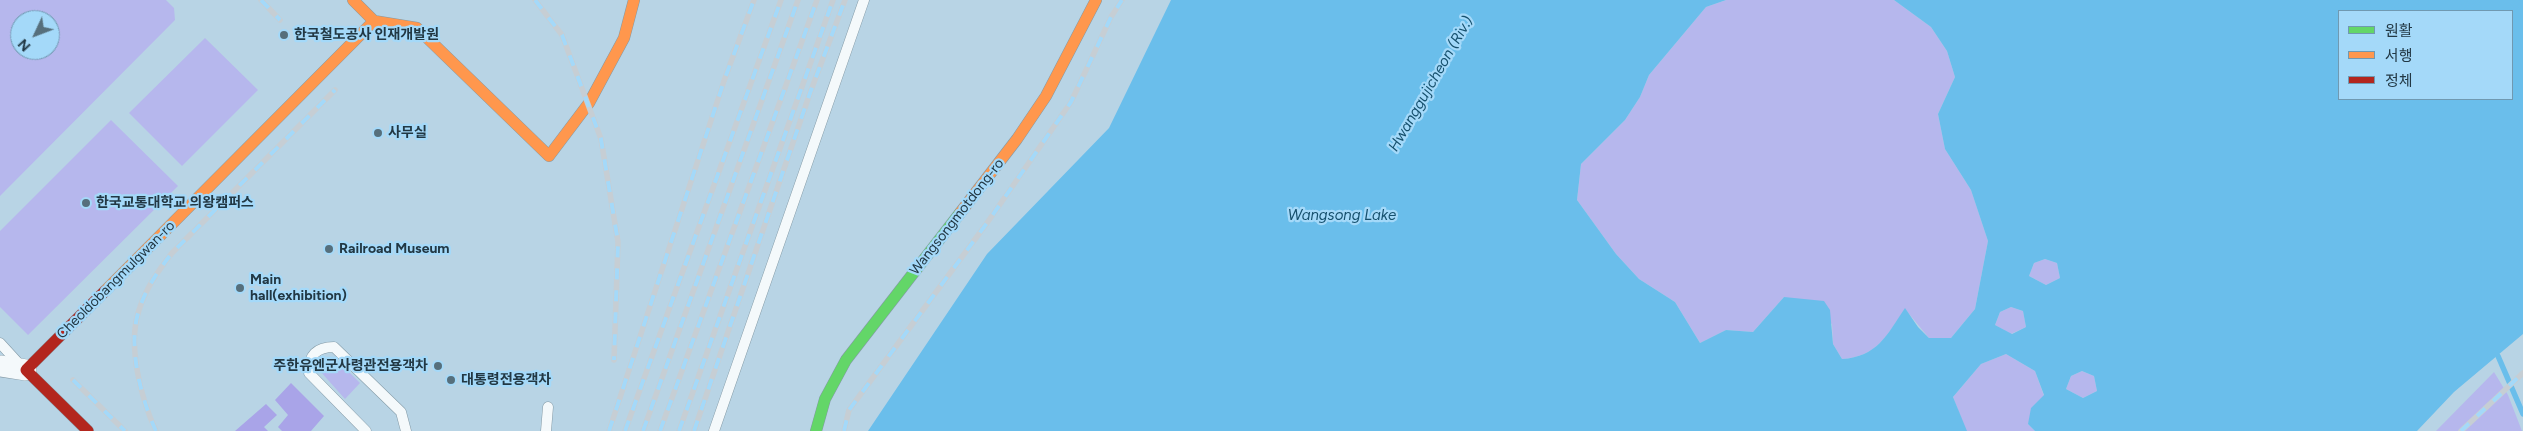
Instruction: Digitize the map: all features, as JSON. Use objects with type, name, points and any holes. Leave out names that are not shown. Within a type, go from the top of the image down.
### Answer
[{"type":"street","points":[[353,0],[374,21],[417,28],[549,156],[589,103],[624,38],[634,0]]},
{"type":"street","name":"Wangsongmotdong-ro","points":[[816,431],[824,399],[846,360],[1017,139],[1046,96],[1096,0]]},
{"type":"street","name":"Cheoldobangmulgwan-ro","points":[[26,370],[374,21]]},
{"type":"street","points":[[0,366],[26,370],[88,431]]},
{"type":"lane","points":[[714,431],[864,0]]},
{"type":"lane","points":[[0,343],[26,370]]},
{"type":"lane","points":[[366,431],[309,373],[308,362],[312,354],[323,347],[334,347],[401,412],[406,431]]},
{"type":"lane","points":[[546,431],[548,407]]},
{"type":"shaded area","points":[[0,0],[166,0],[174,8],[175,20],[0,196]]},
{"type":"shaded area","points":[[1726,0],[1894,0],[1931,27],[1947,51],[1955,77],[1938,114],[1945,149],[1971,190],[1988,241],[1975,309],[1951,338],[1929,338],[1905,309],[1886,336],[1873,349],[1864,354],[1842,359],[1833,344],[1832,324],[1784,297],[1753,332],[1726,330],[1700,343],[1675,302],[1639,279],[1616,254],[1577,200],[1581,164],[1625,120],[1640,97],[1649,75],[1706,7]]},
{"type":"shaded area","points":[[205,38],[258,90],[182,166],[129,113]]},
{"type":"shaded area","points":[[111,120],[178,186],[28,335],[0,307],[0,231]]},
{"type":"shaded area","points":[[2045,259],[2057,263],[2060,278],[2046,285],[2029,276],[2034,263]]},
{"type":"shaded area","points":[[2011,307],[2023,311],[2026,327],[2011,334],[1995,325],[2000,312]]},
{"type":"shaded area","points":[[2006,354],[2035,371],[2044,396],[2028,424],[2035,431],[1966,431],[1953,397],[1981,364]]},
{"type":"shaded area","points":[[331,358],[336,359],[360,383],[345,399],[320,371],[322,362]]},
{"type":"shaded area","points":[[2082,371],[2094,376],[2097,391],[2083,398],[2066,389],[2071,376]]},
{"type":"shaded area","points":[[2494,372],[2508,395],[2522,431],[2436,431]]},
{"type":"shaded area","points":[[291,383],[324,416],[311,431],[282,431],[278,427],[288,415],[275,400]]},
{"type":"shaded area","points":[[266,404],[277,415],[264,427],[268,431],[235,431]]},
{"type":"water","name":"Wangsong Lake","points":[[1171,0],[1726,0],[1706,7],[1649,75],[1640,97],[1625,120],[1581,164],[1577,200],[1616,254],[1639,279],[1675,302],[1700,343],[1726,330],[1753,332],[1784,297],[1824,301],[1830,310],[1833,344],[1842,359],[1864,354],[1873,349],[1880,343],[1905,308],[1918,327],[1929,338],[1951,338],[1975,309],[1988,241],[1971,190],[1945,149],[1938,114],[1955,77],[1947,51],[1931,27],[1894,0],[2523,0],[2523,334],[2454,392],[2417,431],[2035,431],[2028,424],[2031,408],[2044,395],[2035,371],[2006,354],[1981,364],[1953,397],[1967,431],[868,431],[987,254],[1109,128]],"holes":[[[2045,259],[2057,263],[2060,278],[2046,285],[2029,276],[2034,263]],[[2011,307],[2023,311],[2026,327],[2012,334],[1995,325],[2000,312]],[[2082,371],[2094,376],[2097,391],[2083,398],[2066,389],[2071,376]]]},
{"type":"waterway","points":[[2498,356],[2523,414]]},
{"type":"railway","points":[[261,0],[280,20]]},
{"type":"railway","points":[[535,0],[562,35],[601,139],[618,242],[614,360]]},
{"type":"railway","points":[[609,431],[725,78],[754,0]]},
{"type":"railway","points":[[625,431],[781,0]]},
{"type":"railway","points":[[643,431],[798,0]]},
{"type":"railway","points":[[660,431],[817,0]]},
{"type":"railway","points":[[679,431],[833,0]]},
{"type":"railway","points":[[694,431],[810,93],[845,0]]},
{"type":"railway","points":[[844,431],[849,410],[987,223],[1071,102],[1111,17],[1122,0]]},
{"type":"railway","points":[[156,431],[145,404],[137,372],[134,339],[139,310],[149,287],[172,253],[335,90]]},
{"type":"railway","points":[[2461,431],[2523,373]]},
{"type":"railway","points":[[73,380],[125,431]]},
{"type":"traffic: fast","points":[[816,431],[825,399],[846,360],[960,213]]},
{"type":"traffic: slow","points":[[353,0],[374,21]]},
{"type":"traffic: slow","points":[[374,21],[417,28],[549,156],[589,103],[624,38],[634,0]]},
{"type":"traffic: slow","points":[[960,213],[1017,139],[1046,96],[1096,0]]},
{"type":"traffic: slow","points":[[105,291],[374,21]]},
{"type":"traffic: jam","points":[[88,431],[26,370],[105,291]]},
{"type":"place","name":"한국철도공사 인재개발원","points":[[284,35]]},
{"type":"place","name":"사무실","points":[[378,133]]},
{"type":"place","name":"한국교통대학교 의왕캠퍼스","points":[[86,203]]},
{"type":"place","name":"Railroad Museum","points":[[329,249]]},
{"type":"place","name":"Main hall(exhibition)","points":[[240,288]]},
{"type":"place","name":"주한유엔군사령관전용객차","points":[[438,366]]},
{"type":"place","name":"대통령전용객차","points":[[451,380]]},
{"type":"water label","name":"Hwanggujicheon (Riv.)","points":[[1431,84]]}]
